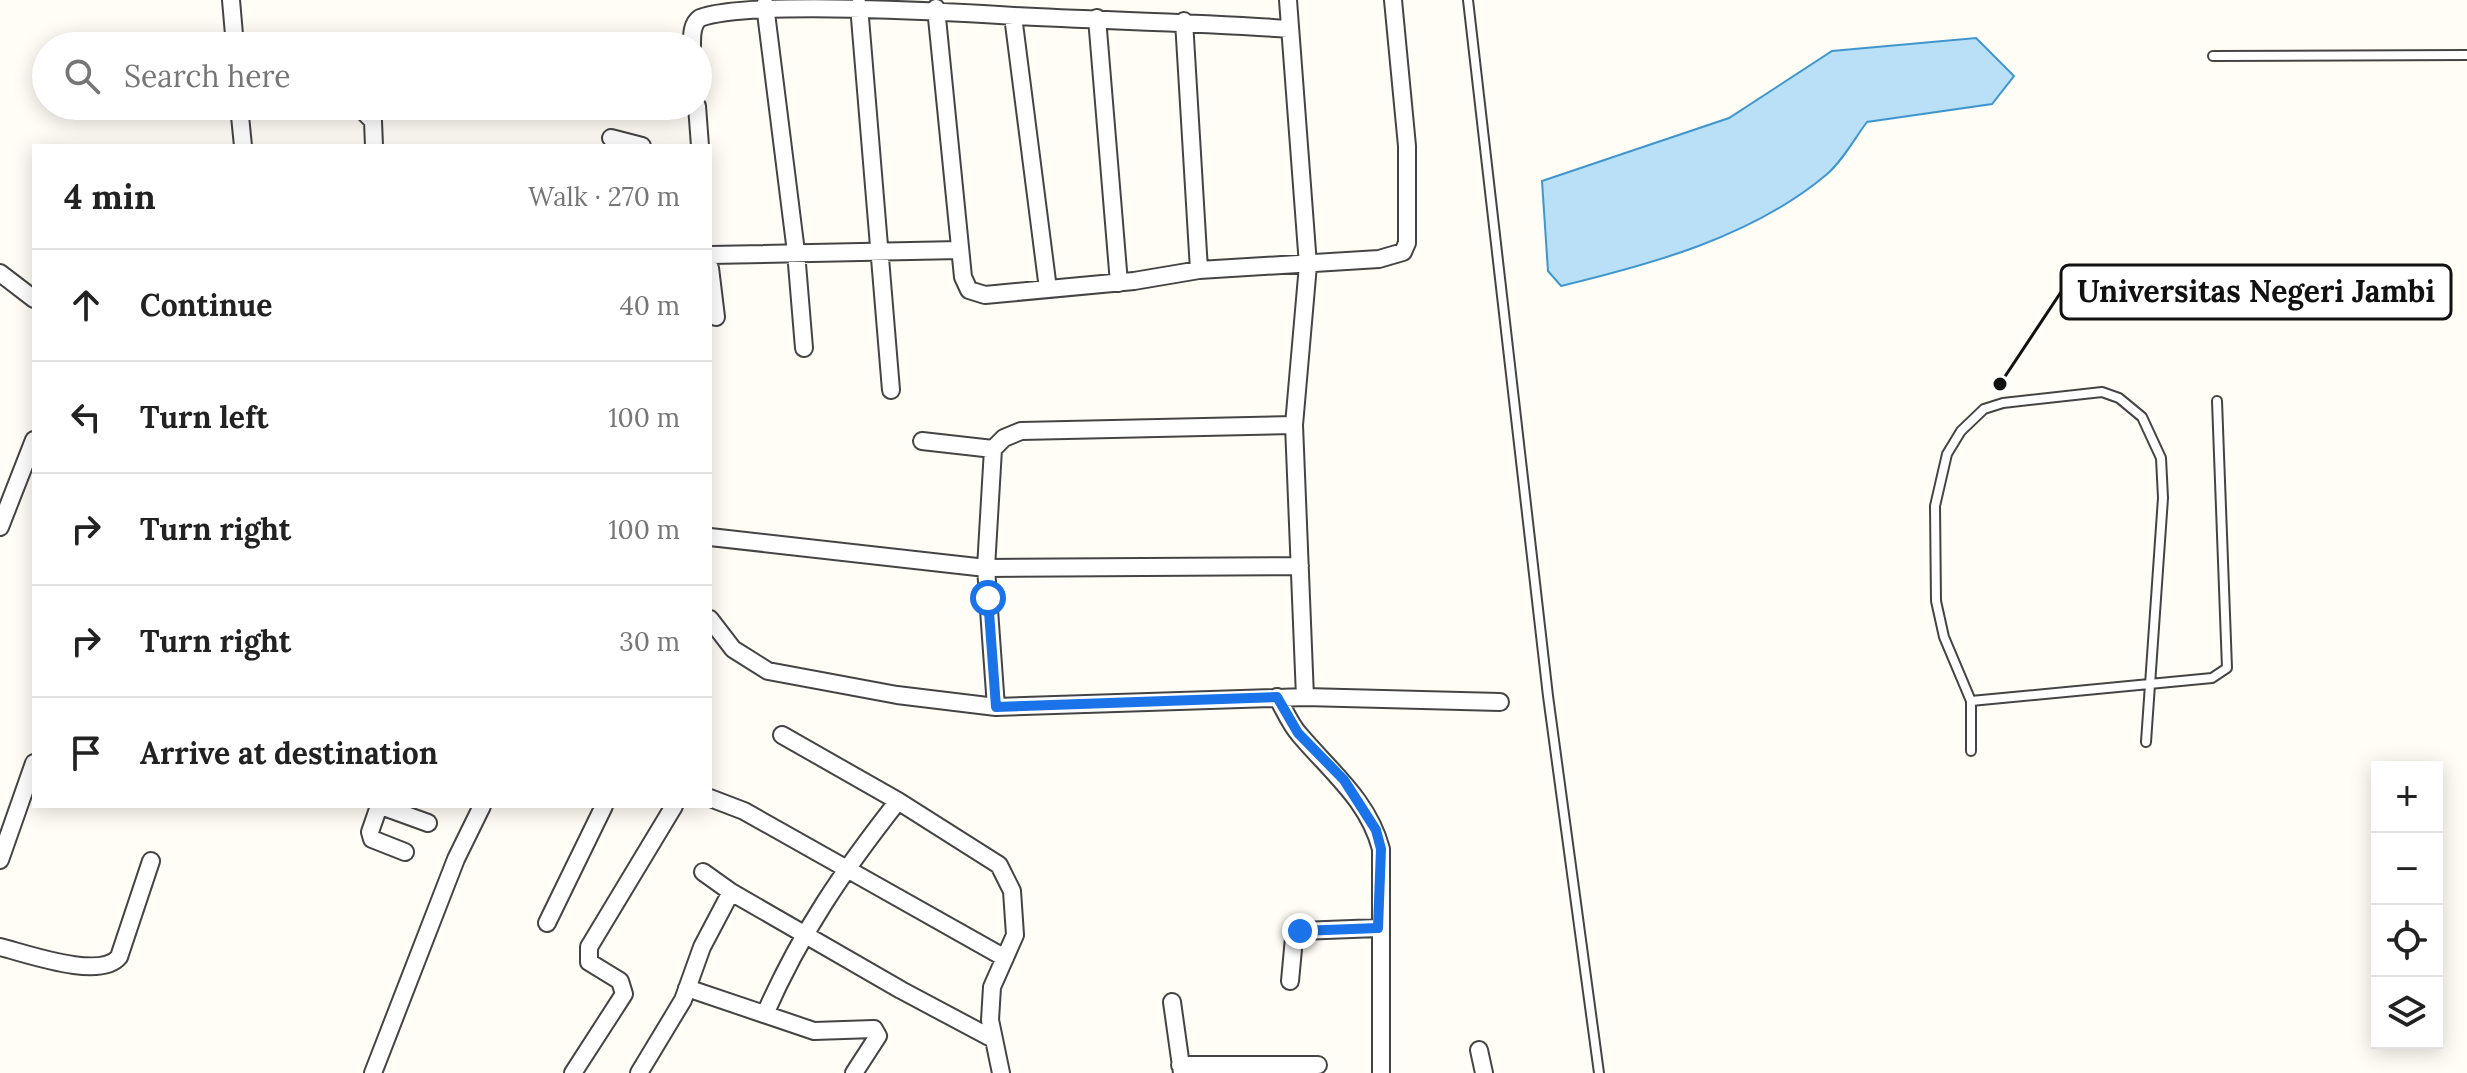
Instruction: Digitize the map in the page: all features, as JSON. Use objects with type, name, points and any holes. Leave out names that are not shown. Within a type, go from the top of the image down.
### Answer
[{"type":"street","points":[[231,0],[234,32]]},
{"type":"street","points":[[1288,0],[1308,265],[1294,425],[1305,697]]},
{"type":"street","points":[[928,5],[964,281],[973,293],[1119,283],[1199,270],[1391,257],[1406,247],[1407,146],[1393,0]]},
{"type":"street","points":[[693,32],[693,26],[701,17],[765,5],[928,5],[1013,16],[1184,21],[1288,29]]},
{"type":"street","points":[[765,5],[796,252],[804,348]]},
{"type":"street","points":[[859,6],[877,253],[891,390]]},
{"type":"street","points":[[1013,16],[1048,289]]},
{"type":"street","points":[[1097,18],[1119,283]]},
{"type":"street","points":[[1184,21],[1199,270]]},
{"type":"street","points":[[240,120],[243,144]]},
{"type":"street","points":[[372,120],[374,144]]},
{"type":"street","points":[[698,120],[700,144]]},
{"type":"street","points":[[611,138],[634,144]]},
{"type":"street","points":[[712,255],[960,250]]},
{"type":"street","points":[[0,273],[32,297]]},
{"type":"street","points":[[712,284],[716,317]]},
{"type":"street","points":[[996,707],[986,568],[993,449],[1004,438],[1021,431],[1078,427],[1294,425]]},
{"type":"street","points":[[922,441],[993,449]]},
{"type":"street","points":[[0,527],[32,445]]},
{"type":"street","points":[[712,537],[986,568],[1300,566]]},
{"type":"street","points":[[712,622],[733,649],[768,671],[897,695],[996,707],[1277,697],[1500,702]]},
{"type":"street","points":[[1277,697],[1298,733],[1344,780],[1376,830],[1381,849],[1378,928],[1381,1073]]},
{"type":"street","points":[[782,735],[898,801],[999,865],[1012,891],[1015,923],[1014,943],[992,987],[993,1039],[1001,1073]]},
{"type":"street","points":[[0,860],[32,769]]},
{"type":"street","points":[[712,799],[744,811],[1005,958]]},
{"type":"street","points":[[765,1014],[803,933],[846,868],[898,801]]},
{"type":"street","points":[[379,808],[370,832],[372,839],[405,852]]},
{"type":"street","points":[[386,808],[428,823]]},
{"type":"street","points":[[373,1073],[456,859],[481,808]]},
{"type":"street","points":[[547,923],[603,808]]},
{"type":"street","points":[[573,1073],[624,994],[621,982],[589,962],[589,947],[673,808]]},
{"type":"street","points":[[0,947],[91,968],[108,967],[119,957],[151,861]]},
{"type":"street","points":[[703,872],[731,892],[993,1039]]},
{"type":"street","points":[[639,1073],[687,988],[702,947],[731,892]]},
{"type":"street","points":[[1290,981],[1294,938],[1300,931],[1378,928]]},
{"type":"street","points":[[687,988],[814,1031],[874,1029],[878,1036],[854,1073]]},
{"type":"street","points":[[1172,1002],[1181,1069],[1318,1065]]},
{"type":"street","points":[[1479,1050],[1484,1073]]},
{"type":"lane","points":[[1468,0],[1548,696],[1599,1073]]},
{"type":"lane","points":[[2213,56],[2467,55]]},
{"type":"lane","points":[[1971,751],[1971,701],[1944,637],[1936,601],[1935,506],[1947,454],[1973,417],[1984,409],[2003,403],[2102,392],[2134,409],[2153,438],[2161,458],[2163,498],[2146,742]]},
{"type":"lane","points":[[1971,701],[2212,678],[2227,668],[2217,401]]},
{"type":"water","points":[[1976,38],[2014,76],[1992,104],[1867,122],[1832,170],[1797,197],[1734,232],[1700,246],[1561,286],[1548,271],[1542,181],[1729,118],[1832,51]]},
{"type":"place","name":"Universitas Negeri Jambi","points":[[2000,384]]},
{"type":"route","points":[[988,598],[996,707],[1103,706],[1277,697],[1298,733],[1344,780],[1376,830],[1381,849],[1378,928],[1300,931]]}]
